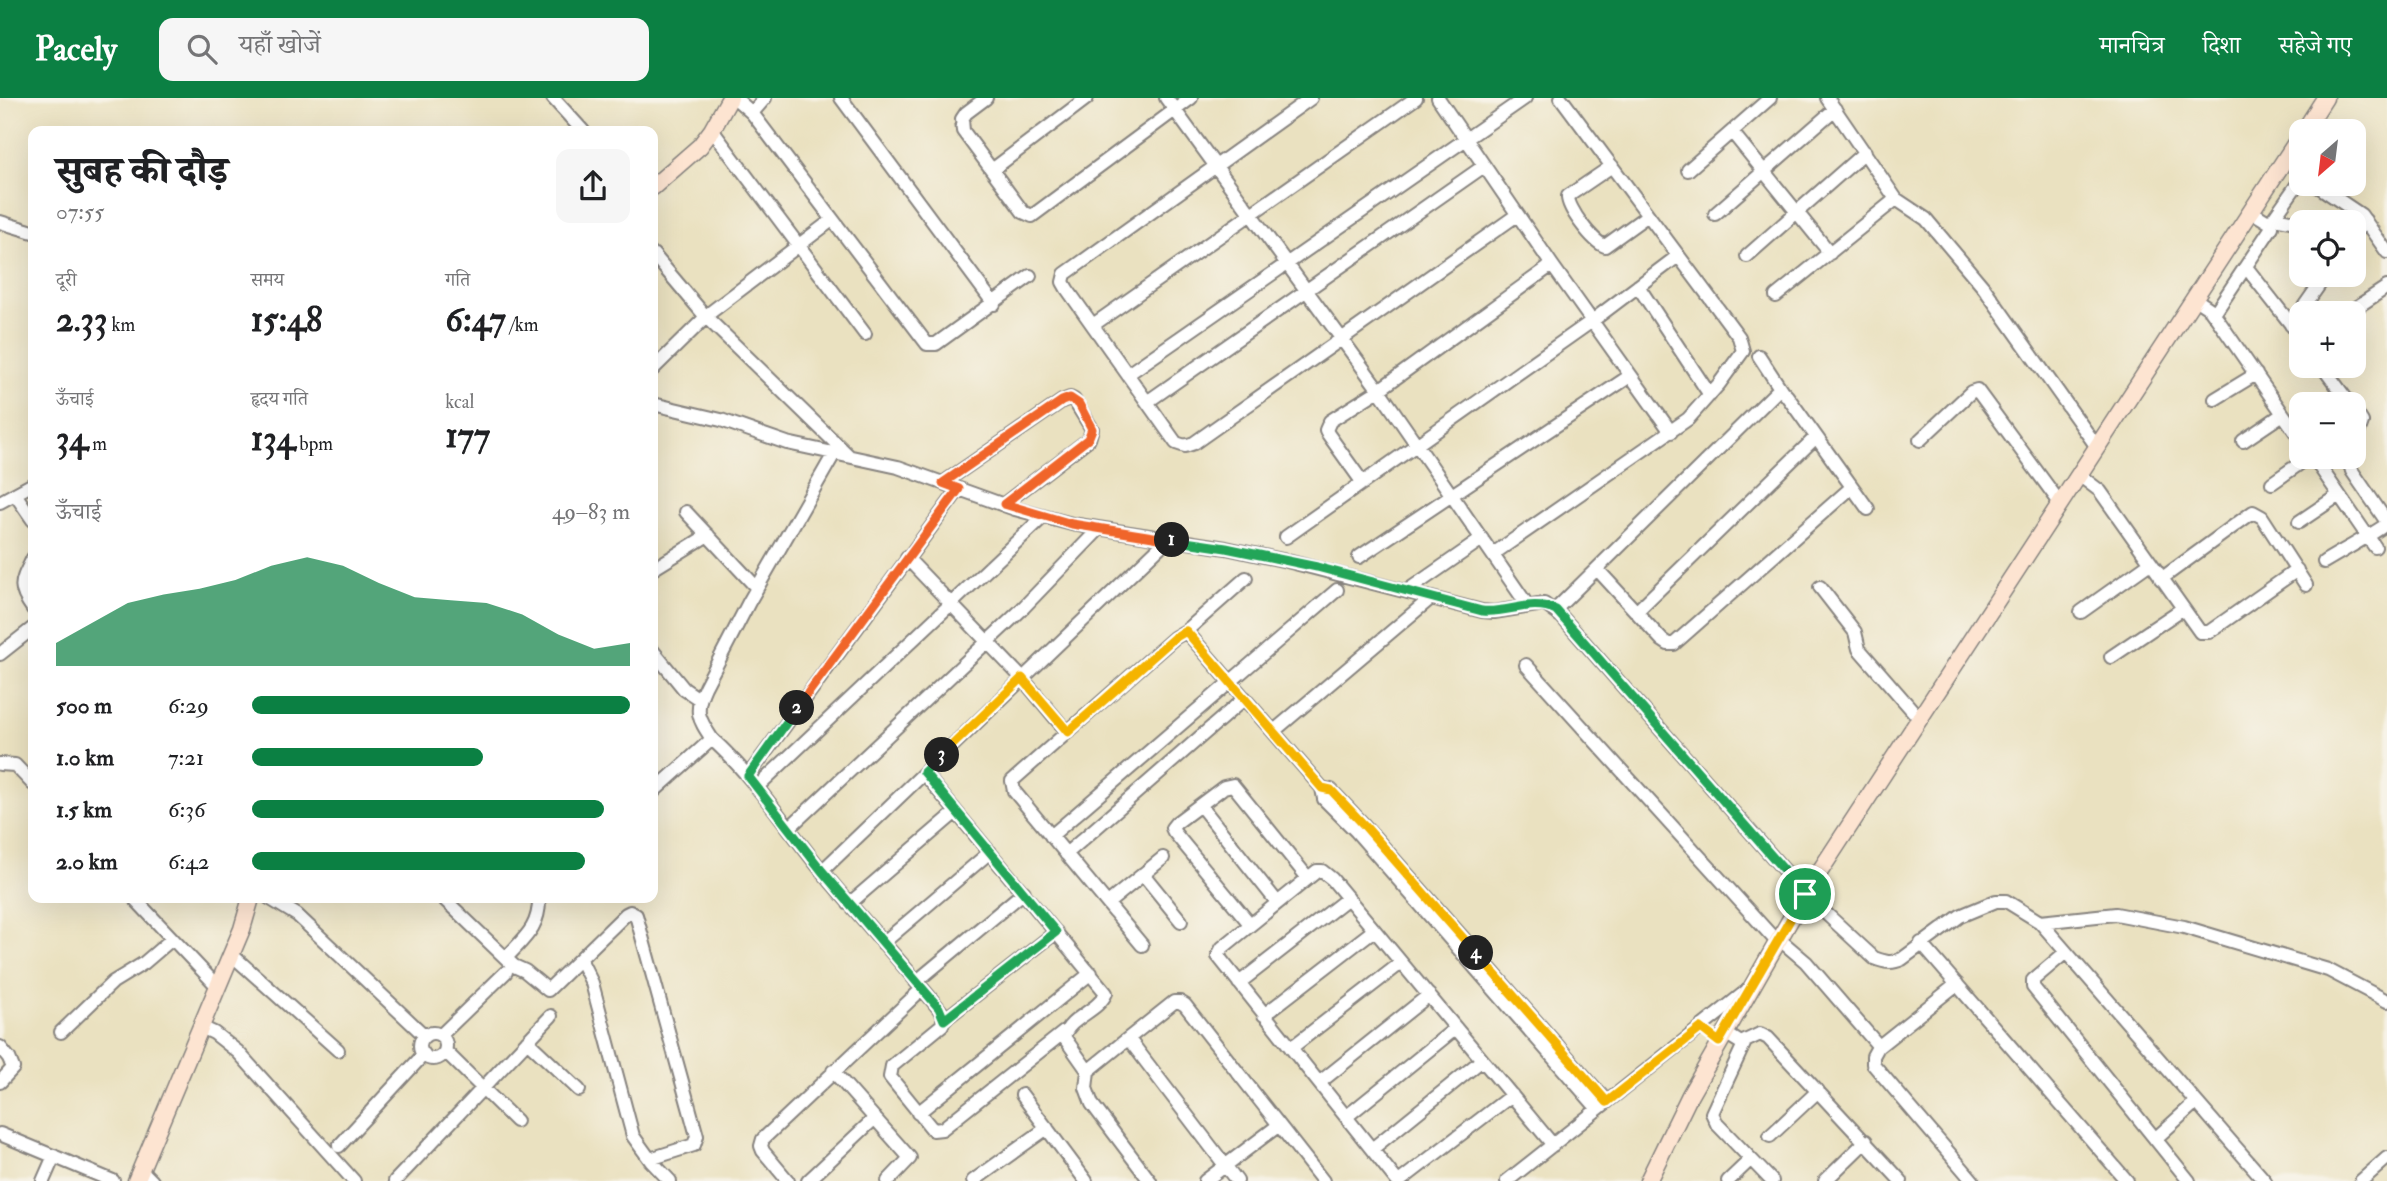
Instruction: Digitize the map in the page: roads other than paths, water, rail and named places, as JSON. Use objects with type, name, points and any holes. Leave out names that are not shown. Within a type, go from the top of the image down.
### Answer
[{"type":"street","points":[[553,98],[578,126]]},
{"type":"street","points":[[658,183],[700,146],[730,98]]},
{"type":"street","points":[[735,98],[752,113],[927,344],[936,344],[1030,276]]},
{"type":"street","points":[[752,113],[765,98]]},
{"type":"street","points":[[841,98],[994,304]]},
{"type":"street","points":[[986,98],[966,113],[961,124],[963,131],[1023,212],[1032,216],[1191,98]]},
{"type":"street","points":[[992,170],[1087,98]]},
{"type":"street","points":[[1167,98],[1379,390],[1528,606]]},
{"type":"street","points":[[1311,98],[1065,274],[1063,282],[1067,289],[1176,443],[1185,446],[1194,443],[1517,215]]},
{"type":"street","points":[[1093,325],[1416,98]]},
{"type":"street","points":[[1438,98],[1517,215],[1671,432]]},
{"type":"street","points":[[1128,374],[1525,98]]},
{"type":"street","points":[[1493,555],[1688,419],[1743,351],[1742,344],[1561,98]]},
{"type":"street","points":[[1688,170],[1770,98]]},
{"type":"street","points":[[2311,119],[2325,98]]},
{"type":"street","points":[[1715,214],[1763,172],[1831,103],[1896,198],[1926,219],[1984,288],[2097,447]]},
{"type":"street","points":[[712,130],[865,334]]},
{"type":"street","points":[[1732,132],[1830,253]]},
{"type":"street","points":[[1747,256],[1864,152]]},
{"type":"street","points":[[2264,218],[2289,162]]},
{"type":"street","points":[[1147,402],[1485,166]]},
{"type":"street","points":[[1612,166],[1568,196],[1567,201],[1571,208],[1592,237],[1598,244],[1605,246],[1648,215]]},
{"type":"street","points":[[1507,1181],[1750,989],[1784,944],[1919,718],[2060,503],[2086,480],[2097,447],[2205,306],[2264,218],[2289,192]]},
{"type":"street","points":[[2333,196],[2354,210]]},
{"type":"street","points":[[1776,296],[1896,198]]},
{"type":"street","points":[[2264,218],[2289,221]]},
{"type":"street","points":[[2205,306],[2246,267],[2270,230],[2264,218]]},
{"type":"street","points":[[658,364],[706,317],[832,220]]},
{"type":"street","points":[[2366,221],[2387,252]]},
{"type":"street","points":[[0,222],[28,230]]},
{"type":"street","points":[[1286,537],[1592,321],[1678,256]]},
{"type":"street","points":[[658,260],[706,317],[842,454]]},
{"type":"street","points":[[1363,483],[1326,430],[1330,421],[1379,390],[1552,265]]},
{"type":"street","points":[[2246,267],[2289,322]]},
{"type":"street","points":[[1638,286],[1710,395]]},
{"type":"street","points":[[2366,301],[2387,287]]},
{"type":"street","points":[[2205,306],[2289,423]]},
{"type":"street","points":[[1759,356],[1868,509]]},
{"type":"street","points":[[2215,399],[2256,374]]},
{"type":"street","points":[[1359,557],[1630,376]]},
{"type":"street","points":[[1920,440],[1970,392],[1977,390],[2060,503]]},
{"type":"street","points":[[1556,610],[1772,394],[1782,391]]},
{"type":"street","points":[[943,483],[1062,401],[1070,398],[1074,400],[1092,429],[1088,439],[1004,504]]},
{"type":"street","points":[[658,405],[721,420],[787,443],[898,467],[1043,517],[1099,530],[1168,539],[1287,561],[1494,612],[1544,604],[1556,610],[1812,900],[1874,958],[1893,963],[1960,916],[1996,901],[2006,901],[2040,922],[2265,1181]]},
{"type":"street","points":[[2243,442],[2283,414]]},
{"type":"street","points":[[1636,612],[1816,437]]},
{"type":"street","points":[[842,454],[757,588],[699,699],[699,719],[712,739],[748,776],[822,871],[919,985],[944,1016],[944,1020]]},
{"type":"street","points":[[2272,483],[2293,469]]},
{"type":"street","points":[[2320,469],[2375,547]]},
{"type":"street","points":[[2325,562],[2365,536],[2382,529],[2387,523],[2351,469]]},
{"type":"street","points":[[2086,480],[2150,563],[2196,630],[2204,634],[2297,570]]},
{"type":"street","points":[[0,502],[28,487]]},
{"type":"street","points":[[1597,569],[1662,640],[1674,644],[1852,487]]},
{"type":"street","points":[[748,776],[959,489]]},
{"type":"street","points":[[15,494],[28,513]]},
{"type":"street","points":[[2299,522],[2339,495]]},
{"type":"street","points":[[686,512],[757,588]]},
{"type":"street","points":[[2161,579],[2253,512],[2262,517],[2306,585]]},
{"type":"street","points":[[757,787],[1043,517]]},
{"type":"street","points":[[789,828],[987,642],[1099,530]]},
{"type":"street","points":[[658,566],[708,535]]},
{"type":"street","points":[[822,871],[1168,539]]},
{"type":"street","points":[[1407,590],[1482,539]]},
{"type":"street","points":[[907,558],[1022,678],[1068,732]]},
{"type":"street","points":[[2081,611],[2150,563]]},
{"type":"street","points":[[28,566],[21,584],[28,602]]},
{"type":"street","points":[[1142,945],[1014,791],[1012,781],[1174,638],[1186,631],[1247,578]]},
{"type":"street","points":[[1820,587],[1855,632],[1859,649],[1919,718]]},
{"type":"street","points":[[1051,836],[1337,590]]},
{"type":"street","points":[[1274,731],[1432,598]]},
{"type":"street","points":[[2111,657],[2182,609]]},
{"type":"street","points":[[1186,631],[1322,788],[1331,790],[1402,877],[1602,1106]]},
{"type":"street","points":[[0,654],[28,632]]},
{"type":"street","points":[[658,657],[684,690],[699,699]]},
{"type":"street","points":[[1526,665],[1878,1047]]},
{"type":"street","points":[[1066,854],[1245,698]]},
{"type":"street","points":[[658,788],[712,739]]},
{"type":"street","points":[[0,764],[15,765],[28,779]]},
{"type":"street","points":[[924,772],[1104,989],[1106,997],[942,1129],[933,1130],[890,1077],[892,1066],[942,1025],[944,1020],[1056,932]]},
{"type":"street","points":[[1250,925],[1172,828],[1200,805],[1228,784],[1233,785],[1308,878]]},
{"type":"street","points":[[1200,805],[1277,902]]},
{"type":"street","points":[[849,904],[956,811]]},
{"type":"street","points":[[883,943],[990,852]]},
{"type":"street","points":[[1108,903],[1163,858]]},
{"type":"street","points":[[1512,1095],[1399,1181],[1221,961],[1219,952],[1277,902],[1308,878],[1322,871],[1348,898],[1401,963],[1429,995],[1482,1060],[1512,1095],[1553,1145]]},
{"type":"street","points":[[1143,874],[1181,921]]},
{"type":"street","points":[[788,1181],[764,1151],[761,1142],[919,985],[1024,892]]},
{"type":"street","points":[[1239,983],[1348,898]]},
{"type":"street","points":[[140,903],[218,987]]},
{"type":"street","points":[[143,1177],[201,1027],[243,929],[250,903]]},
{"type":"street","points":[[277,903],[297,915],[425,1036]]},
{"type":"street","points":[[448,903],[514,966],[525,971],[548,990],[626,914],[633,912],[636,915],[697,1136],[694,1144],[650,1159]]},
{"type":"street","points":[[506,958],[530,932],[536,921],[538,903]]},
{"type":"street","points":[[2040,922],[2116,914],[2184,927],[2328,970],[2387,1001]]},
{"type":"street","points":[[1264,1015],[1374,930]]},
{"type":"street","points":[[61,1032],[113,982],[172,939]]},
{"type":"street","points":[[1921,943],[2127,1181]]},
{"type":"street","points":[[2066,952],[2033,980],[2033,987],[2189,1181]]},
{"type":"street","points":[[232,955],[338,1050]]},
{"type":"street","points":[[580,959],[593,983],[633,1136],[670,1181]]},
{"type":"street","points":[[1291,1048],[1401,963]]},
{"type":"street","points":[[441,1035],[506,972]]},
{"type":"street","points":[[918,1113],[1091,974]]},
{"type":"street","points":[[1956,984],[1878,1047],[1872,1056],[1873,1064],[1973,1181]]},
{"type":"street","points":[[1750,989],[1732,1039],[1712,1114],[1717,1124],[1772,1181]]},
{"type":"street","points":[[1319,1083],[1429,995]]},
{"type":"street","points":[[1150,1181],[1092,1104],[1086,1087],[1088,1071],[1174,1002],[1180,1002],[1322,1181]]},
{"type":"street","points":[[395,1181],[551,1016]]},
{"type":"street","points":[[201,1027],[214,1033],[238,1052],[354,1181]]},
{"type":"street","points":[[1346,1117],[1456,1028]]},
{"type":"street","points":[[1701,1028],[1732,1039],[1764,1034],[1901,1181]]},
{"type":"street","points":[[1064,1032],[1066,1042],[1088,1071]]},
{"type":"street","points":[[433,1033],[441,1035],[446,1042],[445,1051],[435,1059],[424,1054],[421,1047],[425,1036],[433,1033]]},
{"type":"street","points":[[1648,1181],[1732,1039]]},
{"type":"street","points":[[527,1041],[579,1090]]},
{"type":"street","points":[[1125,1041],[1136,1047],[1237,1181]]},
{"type":"street","points":[[0,1047],[13,1068],[0,1082]]},
{"type":"street","points":[[445,1051],[516,1121]]},
{"type":"street","points":[[339,1146],[424,1054]]},
{"type":"street","points":[[1372,1149],[1482,1060]]},
{"type":"street","points":[[833,1071],[910,1158],[888,1181]]},
{"type":"street","points":[[1770,1136],[1818,1091]]},
{"type":"street","points":[[1022,1095],[1080,1179]]},
{"type":"street","points":[[2155,1139],[2196,1102]]},
{"type":"street","points":[[808,1181],[875,1118]]},
{"type":"street","points":[[1205,1181],[1279,1125]]},
{"type":"street","points":[[973,1181],[1047,1128]]},
{"type":"street","points":[[0,1134],[113,1181]]},
{"type":"street","points":[[1825,1181],[1866,1141]]},
{"type":"street","points":[[43,1181],[54,1156]]},
{"type":"street","points":[[2361,1181],[2387,1158]]},
{"type":"street","points":[[1728,1181],[1751,1159]]}]
